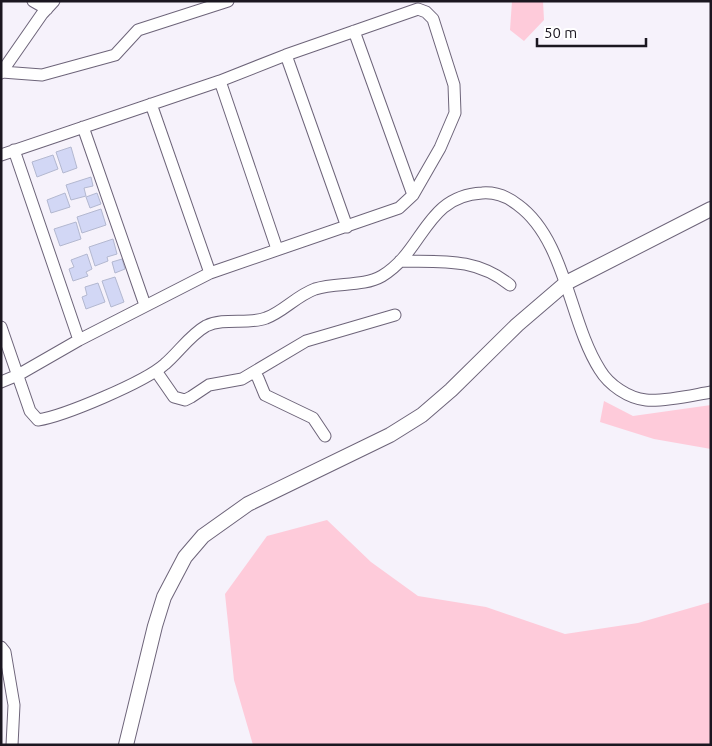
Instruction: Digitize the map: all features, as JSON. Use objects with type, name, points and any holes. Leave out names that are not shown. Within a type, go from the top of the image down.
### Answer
[{"type":"street","points":[[2,73],[50,5],[33,1]]},
{"type":"street","points":[[2,73],[42,75],[115,55],[138,30],[228,1]]},
{"type":"street","points":[[1,155],[220,81],[286,55],[418,9],[426,12],[433,20],[454,85],[455,113],[440,148],[414,195],[399,208],[210,273],[145,305],[18,375],[1,382]]},
{"type":"street","points":[[354,31],[414,195]]},
{"type":"street","points":[[286,55],[347,227]]},
{"type":"street","points":[[220,81],[277,249]]},
{"type":"street","points":[[151,104],[210,273]]},
{"type":"street","points":[[83,127],[145,305]]},
{"type":"street","points":[[14,150],[79,340]]},
{"type":"street","points":[[1,327],[30,411],[38,420],[67,412],[124,388],[156,371],[192,337],[208,326],[267,318],[302,295],[314,290],[325,286],[371,280],[382,276],[400,261],[415,243],[424,228],[446,203],[461,196],[484,192],[507,198],[528,212],[540,228],[550,244],[566,283],[583,334],[600,370],[612,385],[627,394],[646,400],[711,392]]},
{"type":"street","points":[[126,745],[164,597],[185,557],[203,536],[248,504],[390,435],[422,415],[451,390],[517,325],[566,283],[711,209]]},
{"type":"street","points":[[400,261],[468,264],[483,268],[497,275],[510,285]]},
{"type":"street","points":[[156,371],[174,397],[185,400],[209,385],[234,381],[254,372],[306,341],[395,315]]},
{"type":"street","points":[[254,372],[265,395],[313,418],[325,436]]},
{"type":"street","points":[[1,647],[4,652],[14,705],[12,745]]},
{"type":"shaded area","points":[[512,1],[543,1],[544,20],[524,41],[510,30]]},
{"type":"shaded area","points":[[604,401],[633,416],[711,405],[711,449],[654,439],[600,422]]},
{"type":"shaded area","points":[[327,520],[371,562],[418,596],[486,607],[565,634],[638,623],[711,602],[711,745],[253,745],[234,680],[225,594],[267,536]]},
{"type":"building","points":[[71,147],[77,168],[63,173],[56,152]]},
{"type":"building","points":[[53,155],[58,169],[37,177],[32,162]]},
{"type":"building","points":[[91,177],[93,186],[84,188],[86,196],[71,200],[66,185]]},
{"type":"building","points":[[65,193],[70,207],[51,213],[47,200]]},
{"type":"building","points":[[97,193],[101,204],[90,208],[86,197]]},
{"type":"building","points":[[101,209],[106,225],[82,233],[77,217]]},
{"type":"building","points":[[76,222],[81,239],[60,246],[54,229]]},
{"type":"building","points":[[113,239],[117,254],[107,257],[108,261],[95,266],[89,247]]},
{"type":"building","points":[[87,254],[92,269],[86,272],[88,276],[73,281],[69,269],[74,267],[71,260]]},
{"type":"building","points":[[122,259],[125,269],[115,273],[112,262]]},
{"type":"building","points":[[115,277],[124,302],[111,307],[102,281]]},
{"type":"building","points":[[98,283],[105,302],[86,309],[82,297],[87,295],[85,287]]}]
